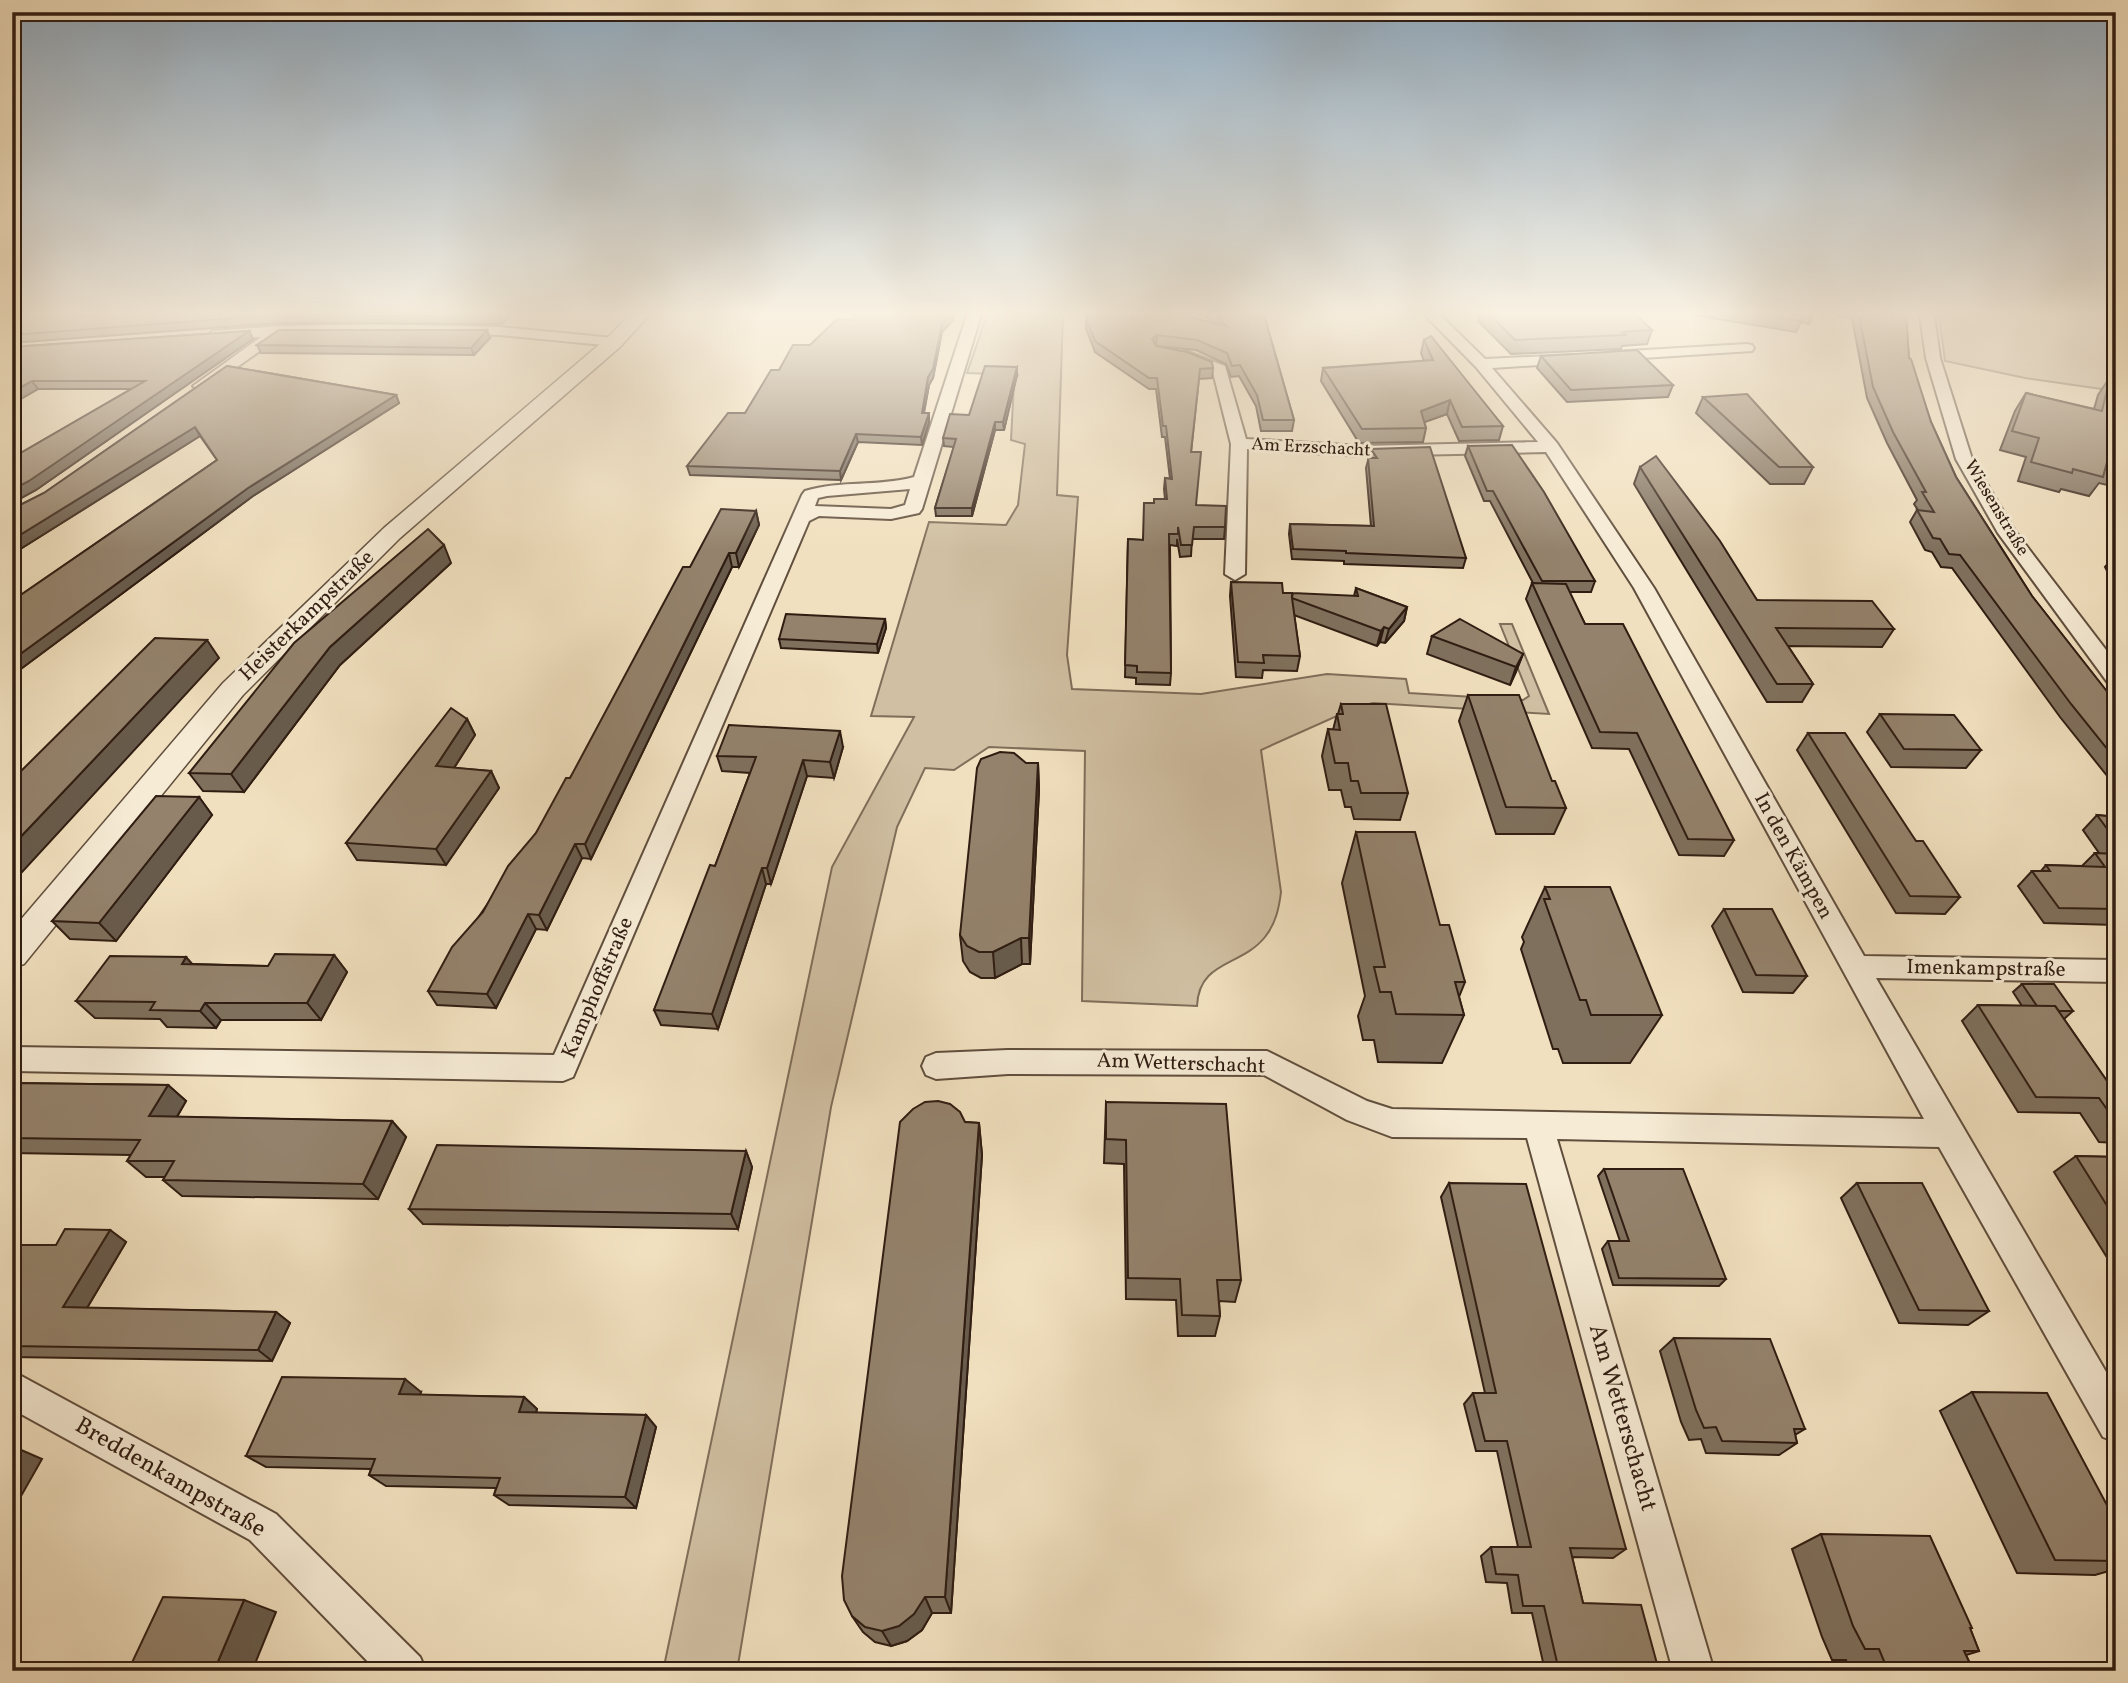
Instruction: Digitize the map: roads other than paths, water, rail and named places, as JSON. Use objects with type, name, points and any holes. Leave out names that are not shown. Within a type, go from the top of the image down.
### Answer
[{"type":"street","name":"Heisterkampstraße","points":[[12,954],[233,689],[392,533],[554,394]]},
{"type":"street","name":"Kamphoffstraße","points":[[12,1059],[563,1068],[801,518],[816,511],[891,514],[913,509],[949,394]]},
{"type":"street","name":"Am Erzschacht","points":[[1226,394],[1239,444],[1236,574]]},
{"type":"street","name":"In den Kämpen","points":[[1506,394],[1551,447],[1644,588],[1948,1133],[2116,1424]]},
{"type":"street","name":"Wiesenstraße","points":[[1944,394],[1964,459],[2007,533],[2116,678]]},
{"type":"street","name":"Am Erzschacht","points":[[1239,444],[1362,451],[1551,447]]},
{"type":"street","name":"Imenkampstraße","points":[[1855,967],[2116,971]]},
{"type":"street","name":"Am Wetterschacht","points":[[936,1066],[1008,1062],[1268,1063],[1358,1111],[1392,1123],[1948,1133]]},
{"type":"street","name":"Am Wetterschacht","points":[[1538,1125],[1694,1671]]},
{"type":"street","name":"Breddenkampstraße","points":[[12,1389],[263,1527],[406,1671]]}]
